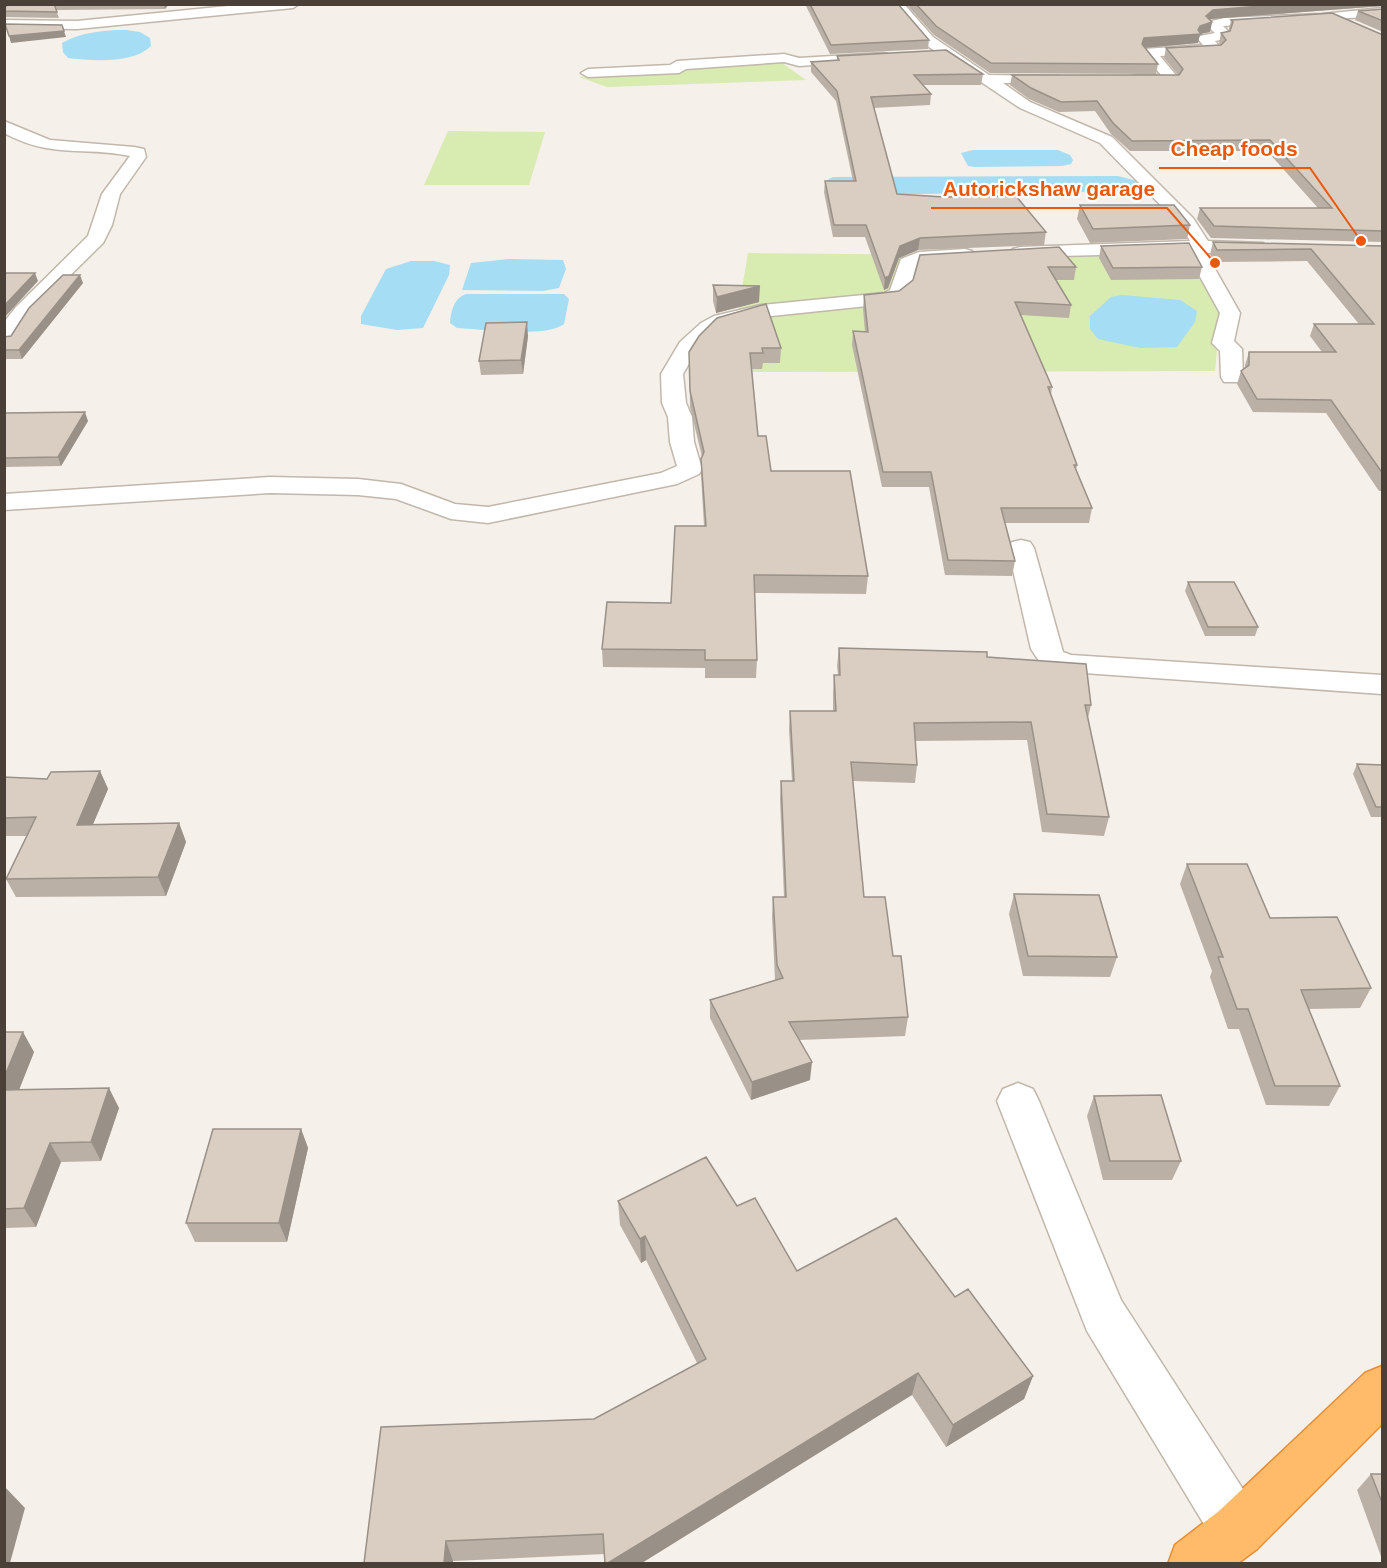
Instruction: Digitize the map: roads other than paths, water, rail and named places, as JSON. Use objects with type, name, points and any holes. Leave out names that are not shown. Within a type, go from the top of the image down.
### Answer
[{"type":"highway","points":[[1194,1563],[1238,1530],[1383,1390]]},
{"type":"street","points":[[4,24],[76,25],[293,4]]},
{"type":"street","points":[[897,4],[921,35],[1025,105],[1107,140],[1187,222],[1230,313],[1222,343],[1231,349],[1233,377]]},
{"type":"street","points":[[1118,79],[1173,80],[1149,52],[1214,49],[1205,39],[1221,36],[1222,32],[1213,25],[1216,24],[1332,18],[1383,12]]},
{"type":"street","points":[[1332,18],[1362,28]]},
{"type":"street","points":[[927,55],[950,54]]},
{"type":"street","points":[[588,73],[679,69],[677,65],[784,58],[799,62],[892,57]]},
{"type":"street","points":[[988,79],[1071,79]]},
{"type":"street","points":[[4,126],[24,137],[59,148],[128,150],[138,153],[138,157],[111,194],[103,225],[96,238],[23,311],[4,338]]},
{"type":"street","points":[[4,139],[24,137]]},
{"type":"street","points":[[4,502],[270,485],[358,487],[401,492],[451,511],[488,515],[668,479],[690,468],[682,442],[680,417],[674,403],[672,374],[688,347],[708,327],[721,320],[761,311],[889,299],[899,293],[908,262],[919,258],[1107,252],[1198,246],[1275,248]]},
{"type":"street","points":[[1022,548],[1046,650],[1052,658],[1066,664],[1383,685]]},
{"type":"street","points":[[1018,1101],[1104,1315],[1238,1530]]},
{"type":"water","points":[[101,31],[140,32],[150,38],[151,46],[134,56],[112,60],[68,58],[63,52],[62,43],[77,36]]},
{"type":"water","points":[[973,150],[1058,150],[1070,155],[1073,160],[1071,164],[1062,166],[968,166],[961,153]]},
{"type":"water","points":[[1118,176],[1137,181],[1141,191],[839,195],[832,193],[827,180],[833,177]]},
{"type":"water","points":[[509,259],[563,260],[566,269],[559,288],[543,291],[462,290],[471,263]]},
{"type":"water","points":[[411,261],[434,261],[450,265],[449,275],[423,328],[397,330],[361,324],[361,316],[386,269]]},
{"type":"water","points":[[466,294],[564,294],[569,299],[564,324],[556,328],[529,332],[497,331],[457,328],[450,323],[456,302]]},
{"type":"water","points":[[1122,295],[1180,300],[1197,311],[1195,322],[1177,347],[1140,348],[1098,339],[1090,329],[1090,316],[1111,297]]},
{"type":"place","name":"Cheap foods","points":[[1361,241]]},
{"type":"place","name":"Autorickshaw garage","points":[[1215,263]]}]
